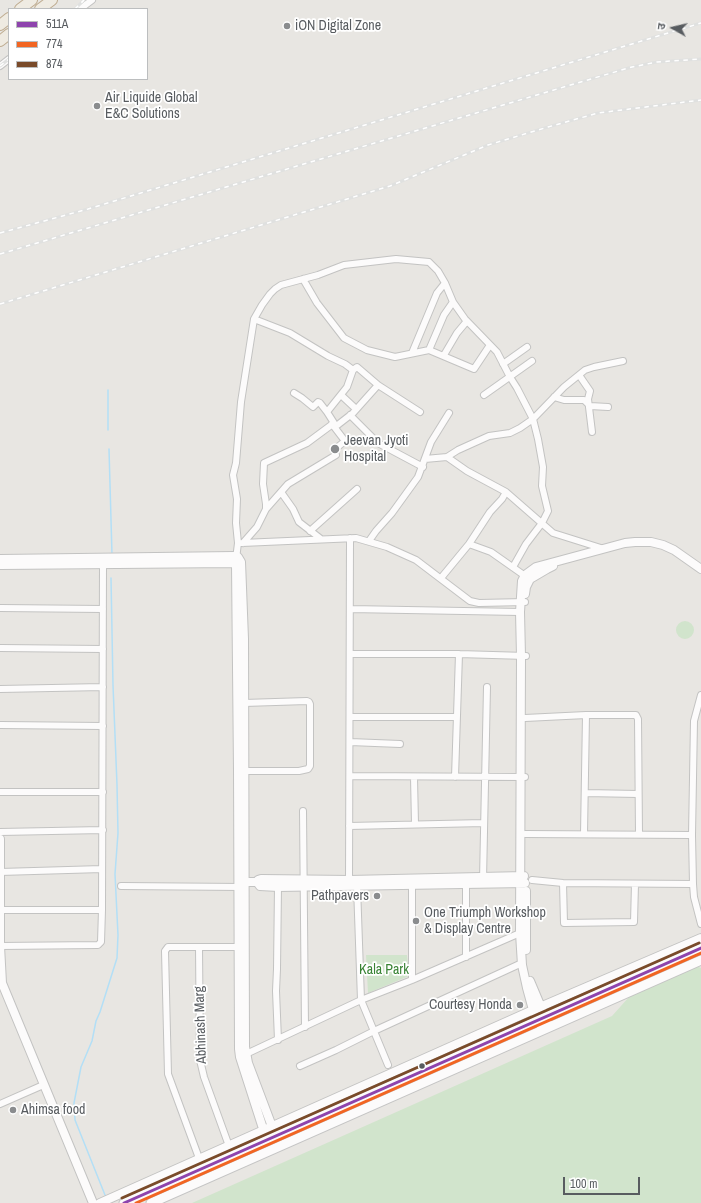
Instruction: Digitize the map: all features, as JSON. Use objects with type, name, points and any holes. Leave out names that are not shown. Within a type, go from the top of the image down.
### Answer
[{"type":"highway","points":[[21,8],[32,0]]},
{"type":"highway","points":[[41,8],[52,0]]},
{"type":"highway","points":[[0,41],[8,35]]},
{"type":"main road","points":[[124,1203],[701,948]]},
{"type":"main road","points":[[151,1203],[701,960]]},
{"type":"street","points":[[81,8],[92,0]]},
{"type":"street","points":[[0,66],[8,60]]},
{"type":"street","points":[[241,543],[236,523],[237,496],[233,475],[236,462],[241,402],[254,319],[262,305],[275,289],[281,285],[318,275],[344,265],[396,259],[428,262],[438,271],[453,302],[467,321],[490,345],[494,347],[533,419],[543,467],[542,486],[548,508],[542,523],[526,544],[513,568]]},
{"type":"street","points":[[303,279],[317,303],[330,321],[348,341],[367,350],[390,356],[400,356],[429,350],[474,369],[490,345]]},
{"type":"street","points":[[412,353],[437,294],[445,283]]},
{"type":"street","points":[[429,350],[438,325],[453,302]]},
{"type":"street","points":[[254,319],[290,333],[353,370]]},
{"type":"street","points":[[444,356],[457,333],[467,321]]},
{"type":"street","points":[[503,364],[527,347]]},
{"type":"street","points":[[484,395],[532,361]]},
{"type":"street","points":[[425,459],[447,457],[458,450],[489,436],[513,431],[533,419],[554,397],[589,368],[623,361]]},
{"type":"street","points":[[327,412],[348,386],[348,380],[353,370],[357,367],[378,385],[420,412]]},
{"type":"street","points":[[579,375],[590,391],[588,404],[592,432]]},
{"type":"street","points":[[266,510],[263,484],[264,463],[307,443],[350,415],[378,385]]},
{"type":"street","points":[[243,1056],[242,884],[236,561],[241,543],[257,527],[266,510],[288,484],[336,455],[334,450],[346,442],[334,425],[334,421],[320,403],[318,402],[314,407],[294,393]]},
{"type":"street","points":[[340,395],[356,409]]},
{"type":"street","points":[[554,397],[562,400],[584,400],[590,406],[608,407]]},
{"type":"street","points":[[369,541],[418,477],[431,442],[449,413]]},
{"type":"street","points":[[350,415],[378,443],[422,467]]},
{"type":"street","points":[[447,457],[506,492],[553,533],[590,543],[604,549]]},
{"type":"street","points":[[310,531],[357,489]]},
{"type":"street","points":[[281,492],[293,509],[299,522],[321,539]]},
{"type":"street","points":[[441,578],[469,544],[490,512],[506,492]]},
{"type":"street","points":[[241,543],[350,538],[369,541],[394,549],[416,560],[470,601],[523,602]]},
{"type":"street","points":[[350,538],[349,826],[352,884],[361,1000],[388,1065]]},
{"type":"street","points":[[537,1008],[527,963],[523,777],[523,602],[521,590],[527,578],[536,567],[625,543],[651,542],[668,547],[701,569]]},
{"type":"street","points":[[527,578],[556,565],[642,543],[670,552],[701,575]]},
{"type":"street","points":[[469,544],[491,552],[527,578]]},
{"type":"street","points":[[0,559],[240,560],[242,568],[245,771],[239,947],[243,1056],[268,1129],[267,1141]]},
{"type":"street","points":[[0,565],[233,563],[236,561]]},
{"type":"street","points":[[0,946],[98,945],[101,942],[103,830],[103,564]]},
{"type":"street","points":[[523,602],[520,612],[525,718],[523,777],[525,880],[520,933],[522,963],[527,988],[545,1028]]},
{"type":"street","points":[[0,608],[103,610]]},
{"type":"street","points":[[350,609],[520,612]]},
{"type":"street","points":[[0,648],[103,649]]},
{"type":"street","points":[[350,654],[459,654],[523,656]]},
{"type":"street","points":[[455,778],[459,654]]},
{"type":"street","points":[[0,689],[103,687]]},
{"type":"street","points":[[483,880],[487,687]]},
{"type":"street","points":[[701,695],[694,721],[692,835],[694,897],[701,924]]},
{"type":"street","points":[[244,703],[307,701],[310,704],[310,766],[308,769],[299,771],[245,771]]},
{"type":"street","points":[[525,718],[634,714],[637,717],[639,834]]},
{"type":"street","points":[[584,834],[586,715]]},
{"type":"street","points":[[350,717],[457,717]]},
{"type":"street","points":[[0,725],[103,726]]},
{"type":"street","points":[[350,742],[400,744]]},
{"type":"street","points":[[350,776],[455,778],[523,777]]},
{"type":"street","points":[[414,777],[415,824]]},
{"type":"street","points":[[0,792],[103,792]]},
{"type":"street","points":[[585,793],[638,794]]},
{"type":"street","points":[[303,811],[304,1028]]},
{"type":"street","points":[[349,826],[484,823]]},
{"type":"street","points":[[0,832],[103,830]]},
{"type":"street","points":[[525,834],[692,835]]},
{"type":"street","points":[[0,839],[0,946],[1,979],[3,987],[93,1203]]},
{"type":"street","points":[[0,872],[102,870]]},
{"type":"street","points":[[121,886],[242,884],[257,882],[261,879],[304,883],[352,884],[466,883],[483,880]]},
{"type":"street","points":[[352,884],[525,880],[563,883],[693,884]]},
{"type":"street","points":[[257,882],[260,886],[278,887],[304,883]]},
{"type":"street","points":[[466,883],[466,957]]},
{"type":"street","points":[[563,883],[564,924],[634,922],[635,884]]},
{"type":"street","points":[[412,884],[412,980]]},
{"type":"street","points":[[278,887],[276,991],[278,1040]]},
{"type":"street","points":[[0,910],[102,910]]},
{"type":"street","points":[[243,1056],[361,1000],[412,980],[520,933]]},
{"type":"street","points":[[100,1203],[537,1008],[701,938]]},
{"type":"street","points":[[203,1169],[168,1074],[165,951],[168,947],[239,947]]},
{"type":"street","name":"Abhinash Marg","points":[[199,947],[200,1060],[204,1077],[229,1146]]},
{"type":"street","points":[[300,1066],[522,963]]},
{"type":"street","points":[[0,987],[88,1203]]},
{"type":"street","points":[[0,1104],[41,1086]]},
{"type":"street","points":[[268,1129],[276,1137]]},
{"type":"green space","points":[[685,621],[691,624],[694,630],[691,636],[685,639],[679,636],[676,630],[679,624]]},
{"type":"green space","name":"Kala Park","points":[[366,955],[407,955],[409,976],[368,993]]},
{"type":"green space","points":[[697,966],[701,968],[701,1203],[192,1203],[612,1016],[629,997]]},
{"type":"waterway","points":[[108,390],[108,430]]},
{"type":"waterway","points":[[109,449],[112,555]]},
{"type":"waterway","points":[[105,1195],[75,1120],[74,1103],[81,1067],[92,1041],[96,1021],[117,958],[118,935],[115,874],[118,833],[111,578]]},
{"type":"railway","points":[[76,8],[84,0]]},
{"type":"railway","points":[[0,233],[88,209],[701,23]]},
{"type":"railway","points":[[0,254],[632,67],[657,62],[701,59]]},
{"type":"railway","points":[[0,66],[8,60]]},
{"type":"railway","points":[[0,304],[390,186],[488,145],[548,127],[598,113],[701,100]]},
{"type":"transit line","name":"874","points":[[122,1198],[699,943]]},
{"type":"transit line","name":"511A","points":[[124,1203],[701,948]]},
{"type":"transit line","name":"774","points":[[136,1203],[701,953]]},
{"type":"place","name":"iON Digital Zone","points":[[287,26]]},
{"type":"place","name":"Air Liquide Global E&C Solutions","points":[[97,106]]},
{"type":"place","name":"Jeevan Jyoti Hospital","points":[[335,449]]},
{"type":"place","name":"Pathpavers","points":[[377,896]]},
{"type":"place","name":"One Triumph Workshop & Display Centre","points":[[416,921]]},
{"type":"place","name":"Courtesy Honda","points":[[520,1005]]},
{"type":"place","name":"Ahimsa food","points":[[13,1110]]}]
